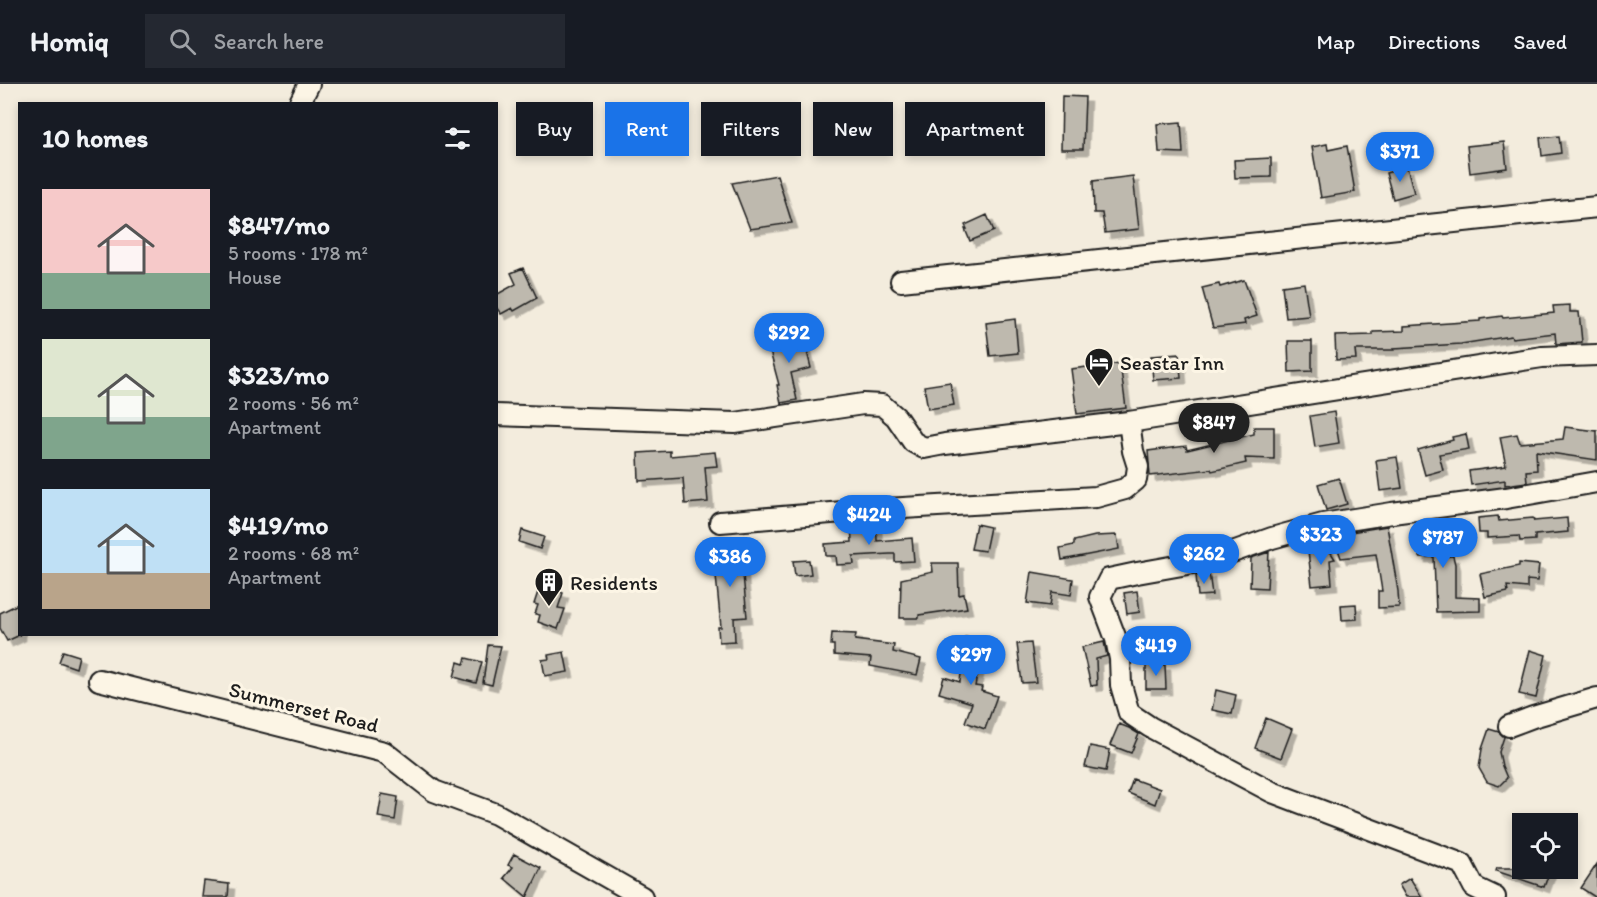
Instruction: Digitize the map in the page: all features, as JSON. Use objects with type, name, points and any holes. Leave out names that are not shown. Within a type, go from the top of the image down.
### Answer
[{"type":"street","points":[[300,102],[309,84]]},
{"type":"street","points":[[901,281],[1597,207]]},
{"type":"street","points":[[498,414],[735,423],[863,404],[882,405],[896,417],[913,442],[924,448],[1129,422],[1542,357],[1597,355]]},
{"type":"street","points":[[720,522],[868,510],[1096,497],[1125,489],[1136,480],[1138,467],[1129,422]]},
{"type":"street","points":[[1495,897],[1474,887],[1462,864],[1272,792],[1150,727],[1129,713],[1121,685],[1120,659],[1116,639],[1100,597],[1109,579],[1210,560],[1272,538],[1323,524],[1506,498],[1597,482]]},
{"type":"street","name":"Summerset Road","points":[[99,680],[384,752],[434,791],[496,814],[642,897]]},
{"type":"street","points":[[1509,726],[1597,698]]},
{"type":"building","points":[[1062,96],[1085,97],[1083,149],[1061,149]]},
{"type":"building","points":[[1181,122],[1183,153],[1159,152],[1157,124]]},
{"type":"building","points":[[1559,136],[1561,153],[1542,156],[1540,138]]},
{"type":"building","points":[[1504,142],[1507,168],[1470,173],[1467,146]]},
{"type":"building","points":[[1327,144],[1328,150],[1347,146],[1355,192],[1321,198],[1312,147]]},
{"type":"building","points":[[1271,158],[1271,177],[1235,178],[1234,160]]},
{"type":"building","points":[[1407,167],[1414,193],[1393,199],[1386,173]]},
{"type":"building","points":[[777,175],[792,223],[750,229],[732,183]]},
{"type":"building","points":[[1133,176],[1139,229],[1105,233],[1102,213],[1094,213],[1093,181]]},
{"type":"building","points":[[987,215],[994,231],[970,241],[965,225]]},
{"type":"building","points":[[523,268],[537,298],[514,311],[512,308],[501,314],[498,310],[498,294],[516,284],[511,273]]},
{"type":"building","points":[[1244,280],[1257,316],[1244,320],[1245,324],[1213,328],[1202,288],[1219,284],[1220,287]]},
{"type":"building","points":[[1304,283],[1309,316],[1286,318],[1282,286]]},
{"type":"building","points":[[1570,305],[1570,312],[1579,312],[1582,342],[1556,344],[1555,333],[1512,338],[1511,336],[1461,344],[1394,348],[1394,350],[1355,350],[1356,359],[1336,360],[1335,336],[1373,335],[1373,332],[1404,331],[1404,326],[1554,313],[1553,306]]},
{"type":"building","points":[[1015,319],[1018,353],[990,356],[986,323]]},
{"type":"building","points":[[803,335],[811,368],[791,373],[797,400],[781,403],[777,385],[779,385],[768,344]]},
{"type":"building","points":[[1288,341],[1312,341],[1312,371],[1289,372]]},
{"type":"building","points":[[1179,354],[1181,378],[1153,380],[1151,356]]},
{"type":"building","name":"Seastar Inn","points":[[1120,363],[1126,408],[1077,414],[1071,369]]},
{"type":"building","points":[[950,382],[954,405],[928,409],[924,386]]},
{"type":"building","points":[[1334,412],[1339,443],[1315,447],[1310,416]]},
{"type":"building","points":[[1254,427],[1274,427],[1274,459],[1245,458],[1246,463],[1212,471],[1211,469],[1150,476],[1148,451],[1186,446],[1187,450],[1254,434]]},
{"type":"building","points":[[1565,427],[1597,431],[1597,460],[1536,451],[1537,470],[1526,471],[1527,482],[1505,485],[1505,480],[1471,485],[1469,471],[1506,466],[1500,437],[1517,434],[1520,443],[1563,439]]},
{"type":"building","points":[[1466,434],[1469,449],[1439,454],[1443,470],[1425,475],[1418,450]]},
{"type":"building","points":[[670,451],[670,456],[715,452],[717,466],[705,467],[708,502],[685,504],[683,478],[639,481],[638,453]]},
{"type":"building","points":[[1397,457],[1402,488],[1380,491],[1376,460]]},
{"type":"building","points":[[1339,478],[1347,504],[1326,510],[1318,484]]},
{"type":"building","points":[[1498,516],[1499,521],[1567,518],[1568,532],[1535,535],[1535,540],[1520,541],[1519,536],[1487,538],[1487,533],[1479,533],[1478,518]]},
{"type":"building","points":[[1435,519],[1436,531],[1451,530],[1452,547],[1447,548],[1447,556],[1453,556],[1455,564],[1455,597],[1480,598],[1480,611],[1436,612],[1434,557],[1420,557],[1418,522]]},
{"type":"building","points":[[876,522],[877,541],[912,538],[914,561],[895,562],[895,554],[890,554],[853,556],[854,564],[837,565],[836,556],[826,556],[825,544],[852,542],[851,523]]},
{"type":"building","points":[[976,524],[990,527],[985,551],[971,549]]},
{"type":"building","points":[[1387,526],[1399,607],[1378,608],[1378,591],[1382,591],[1376,554],[1341,558],[1333,535]]},
{"type":"building","points":[[522,530],[544,537],[540,549],[519,542]]},
{"type":"building","points":[[1117,535],[1119,549],[1062,560],[1060,548],[1074,545],[1074,541],[1095,536]]},
{"type":"building","points":[[740,543],[747,617],[734,618],[735,641],[719,642],[718,627],[721,627],[713,545]]},
{"type":"building","points":[[1326,545],[1335,559],[1330,560],[1332,584],[1312,586],[1308,551]]},
{"type":"building","points":[[1269,552],[1267,588],[1250,587],[1251,558]]},
{"type":"building","points":[[809,560],[811,574],[795,576],[793,561]]},
{"type":"building","points":[[932,563],[958,563],[959,595],[964,594],[967,608],[919,615],[919,618],[900,618],[901,579],[933,572]]},
{"type":"building","points":[[1519,563],[1539,565],[1537,581],[1527,580],[1527,588],[1507,586],[1508,592],[1485,597],[1480,574],[1519,566]]},
{"type":"building","points":[[1032,572],[1073,579],[1071,595],[1052,592],[1050,606],[1027,603]]},
{"type":"building","points":[[1209,572],[1212,595],[1198,596],[1196,575]]},
{"type":"building","name":"Residents","points":[[540,586],[563,593],[558,608],[565,609],[558,629],[538,622],[540,615],[535,614],[538,605],[534,604]]},
{"type":"building","points":[[1137,591],[1140,612],[1127,614],[1124,593]]},
{"type":"building","points":[[18,604],[18,636],[7,641],[0,628],[0,613]]},
{"type":"building","points":[[1356,604],[1357,619],[1342,620],[1341,605]]},
{"type":"building","points":[[832,633],[856,634],[855,640],[894,645],[893,652],[921,659],[917,675],[870,666],[871,658],[834,655],[834,645],[831,645]]},
{"type":"building","points":[[965,637],[984,640],[975,686],[982,687],[981,691],[997,696],[985,729],[965,722],[972,703],[939,693],[944,677],[960,682]]},
{"type":"building","points":[[1104,642],[1107,656],[1096,659],[1097,685],[1091,686],[1082,647]]},
{"type":"building","points":[[1031,643],[1036,682],[1022,683],[1017,644]]},
{"type":"building","points":[[488,645],[501,646],[492,685],[483,683]]},
{"type":"building","points":[[1530,650],[1546,655],[1536,698],[1519,694]]},
{"type":"building","points":[[63,651],[79,656],[76,668],[59,662]]},
{"type":"building","name":"Residents","points":[[564,652],[568,672],[545,676],[542,660],[549,659],[548,655]]},
{"type":"building","points":[[466,658],[482,662],[476,683],[454,677],[458,662],[464,664]]},
{"type":"building","points":[[1146,665],[1165,665],[1166,689],[1146,689]]},
{"type":"building","points":[[1216,690],[1236,695],[1232,714],[1212,710]]},
{"type":"building","points":[[1266,718],[1292,729],[1281,758],[1255,748]]},
{"type":"building","points":[[1119,724],[1139,734],[1131,753],[1110,745]]},
{"type":"building","points":[[1489,729],[1499,732],[1504,737],[1499,752],[1507,778],[1499,786],[1487,782],[1479,768],[1482,749]]},
{"type":"building","points":[[1090,746],[1110,750],[1106,771],[1085,767]]},
{"type":"building","points":[[1133,779],[1160,789],[1155,804],[1128,793]]},
{"type":"building","points":[[382,794],[398,797],[395,820],[378,817]]},
{"type":"building","points":[[514,854],[541,868],[527,897],[504,878],[513,867],[508,865]]},
{"type":"building","points":[[1597,864],[1597,897],[1595,897],[1581,888]]},
{"type":"building","points":[[1497,868],[1512,868],[1512,876],[1496,871]]},
{"type":"building","points":[[1410,878],[1422,897],[1406,897],[1399,885]]},
{"type":"building","points":[[1520,879],[1547,879],[1544,887]]},
{"type":"building","points":[[204,881],[229,884],[228,897],[202,897]]},
{"type":"place","name":"Seastar Inn","points":[[1099,388]]},
{"type":"place","name":"Residents","points":[[549,608]]}]
